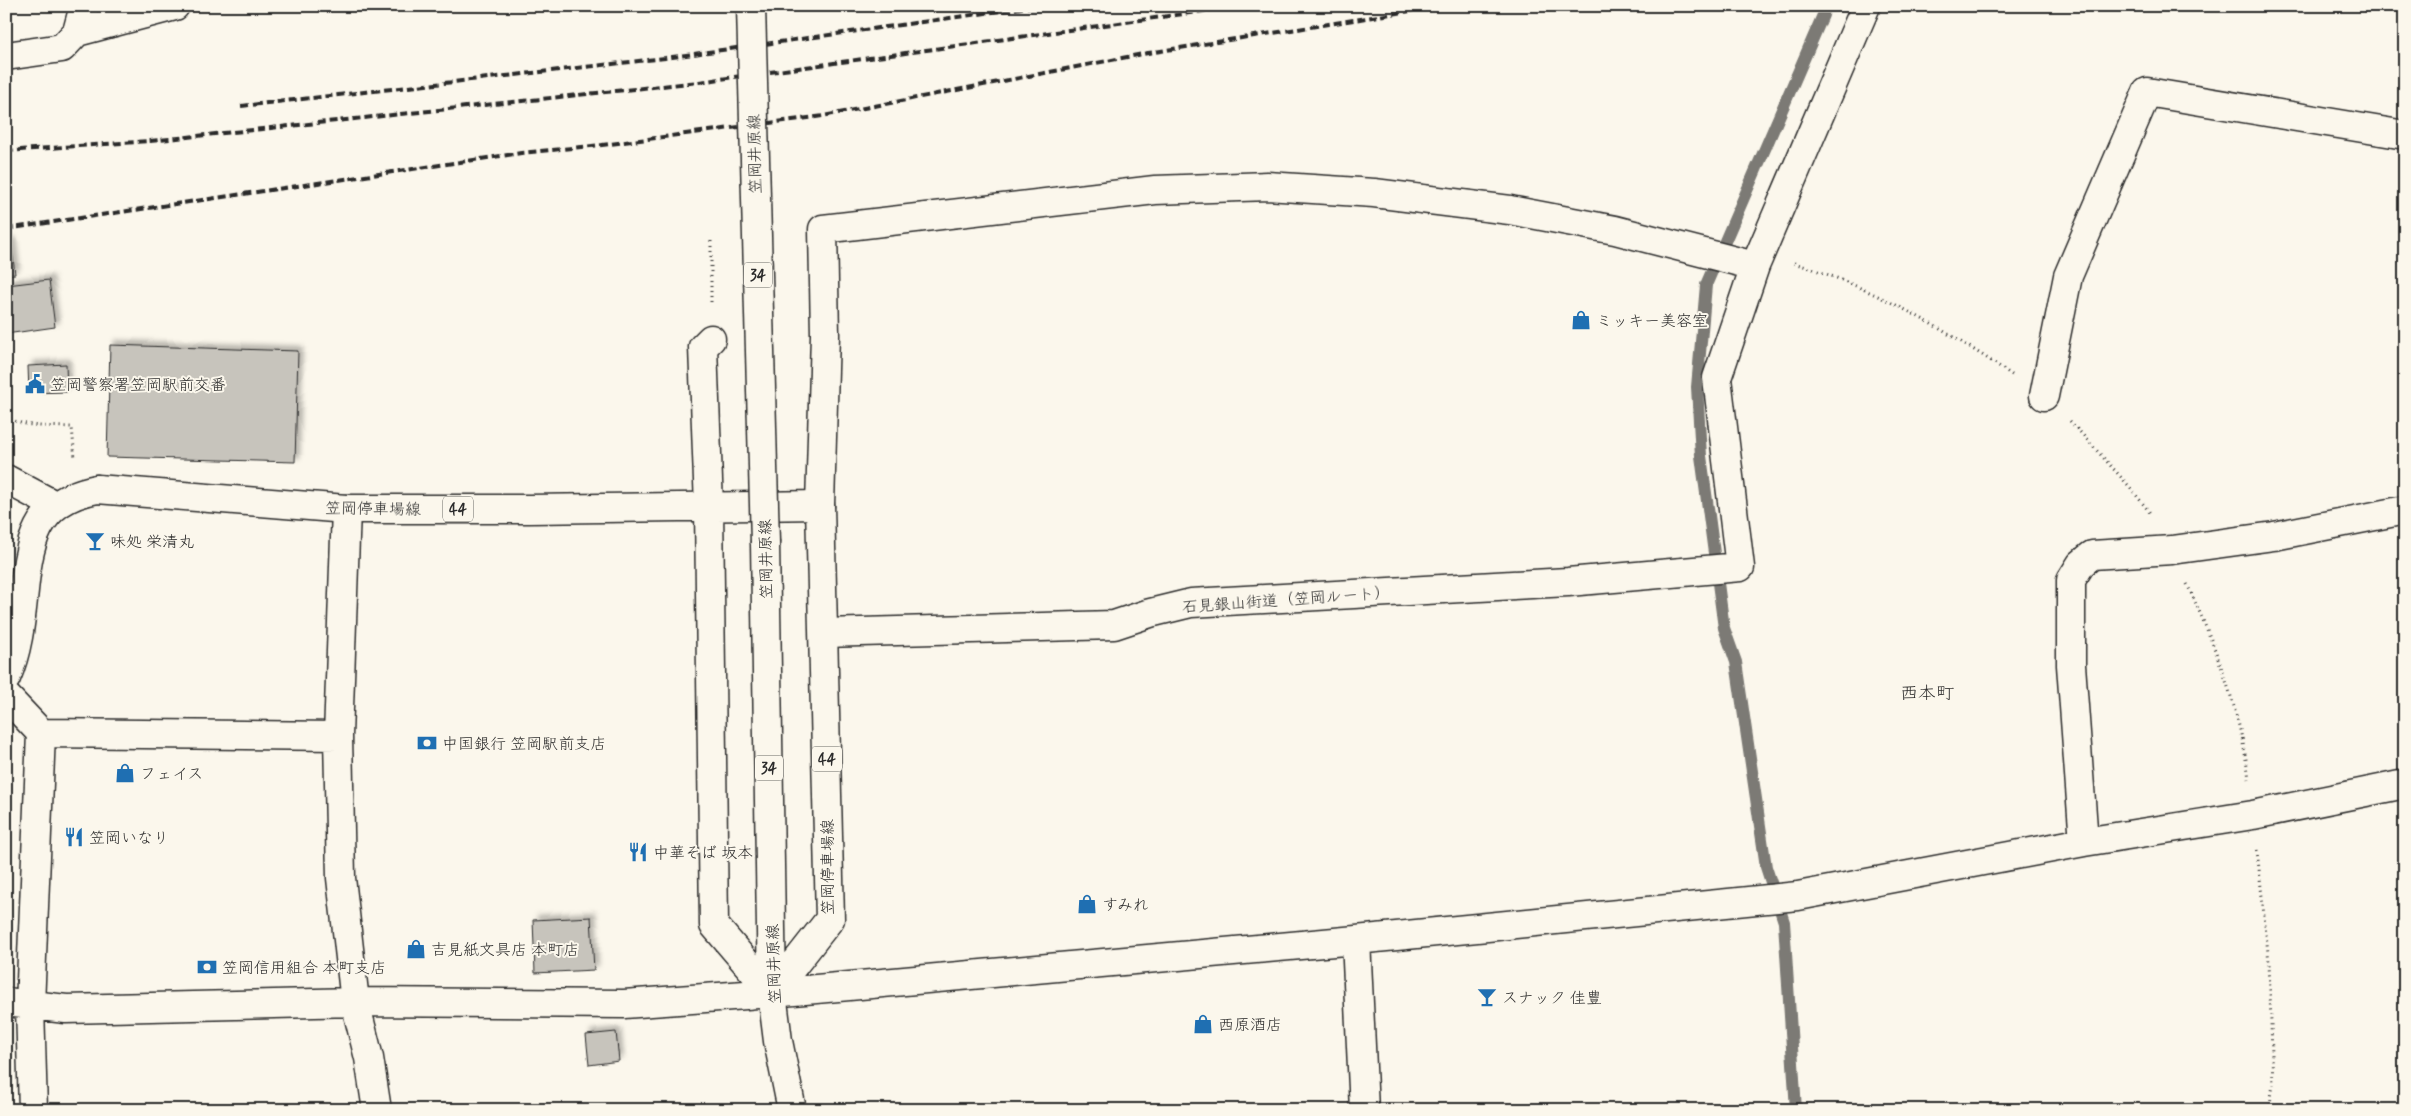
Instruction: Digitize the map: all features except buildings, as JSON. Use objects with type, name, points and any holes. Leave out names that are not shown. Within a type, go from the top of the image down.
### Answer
[{"type":"street","points":[[6,56],[62,48],[77,32],[84,6]]},
{"type":"street","points":[[77,32],[175,6]]},
{"type":"street","name":"笠岡井原線","points":[[751,6],[766,544],[772,993],[778,1041],[792,1110]]},
{"type":"street","points":[[820,505],[825,335],[823,230],[1155,190],[1267,186],[1374,193],[1510,210],[1615,230],[1686,248],[1756,262],[1866,6]]},
{"type":"street","points":[[2044,396],[2068,276],[2146,92],[2405,135]]},
{"type":"street","name":"石見銀山街道（笠岡ルート）","points":[[824,633],[1114,625],[1150,613],[1192,603],[1568,582],[1740,567],[1717,378],[1756,262]]},
{"type":"street","points":[[711,339],[703,347],[709,507],[714,925],[772,993]]},
{"type":"street","points":[[6,479],[49,502]]},
{"type":"street","name":"笠岡停車場線","points":[[6,678],[14,655],[18,540],[29,519],[49,502],[75,492],[97,489],[346,509],[820,505],[830,919],[772,993]]},
{"type":"street","points":[[346,509],[338,736],[341,878],[355,1002],[369,1058],[376,1110]]},
{"type":"street","points":[[2084,842],[2070,665],[2071,580],[2080,564],[2092,555],[2172,550],[2274,536],[2405,510]]},
{"type":"street","points":[[6,696],[41,733],[338,736]]},
{"type":"street","points":[[33,1110],[18,1004],[41,733]]},
{"type":"street","points":[[18,1004],[66,1009],[355,1002],[624,1004],[772,993],[1356,940],[1798,896],[2084,842],[2253,815],[2405,784]]},
{"type":"street","points":[[1356,940],[1364,1110]]},
{"type":"path","points":[[711,241],[711,339]]},
{"type":"path","points":[[1756,262],[1796,263],[1901,308],[1950,334],[2044,396],[2087,438],[2129,486],[2155,520],[2172,550],[2206,625],[2230,689],[2244,739],[2269,962],[2273,1085],[2269,1110]]},
{"type":"path","points":[[6,417],[17,423],[72,427],[76,464]]},
{"type":"waterway","points":[[1796,1110],[1784,922],[1766,867],[1736,662],[1724,628],[1701,456],[1697,387],[1706,285],[1823,15],[1825,6]]},
{"type":"railway","points":[[241,106],[665,58],[1036,6]]},
{"type":"railway","points":[[1031,8],[1081,6]]},
{"type":"railway","points":[[6,151],[150,141],[699,82],[1240,6]]},
{"type":"railway","points":[[6,229],[521,153],[602,145],[823,116],[1148,53],[1441,6]]},
{"type":"place","name":"ミッキー美容室","points":[[1581,320]]},
{"type":"place","name":"笠岡警察署笠岡駅前交番","points":[[35,384]]},
{"type":"place","name":"味処 栄清丸","points":[[95,541]]},
{"type":"place","name":"中国銀行 笠岡駅前支店","points":[[427,743]]},
{"type":"place","name":"フェイス","points":[[125,773]]},
{"type":"place","name":"笠岡いなり","points":[[74,837]]},
{"type":"place","name":"中華そば 坂本","points":[[638,852]]},
{"type":"place","name":"すみれ","points":[[1087,904]]},
{"type":"place","name":"吉見紙文具店 本町店","points":[[416,949]]},
{"type":"place","name":"笠岡信用組合 本町支店","points":[[207,967]]},
{"type":"place","name":"スナック 佳豊","points":[[1487,997]]},
{"type":"place","name":"西原酒店","points":[[1203,1024]]},
{"type":"district","name":"西本町","points":[[1927,693]]}]
